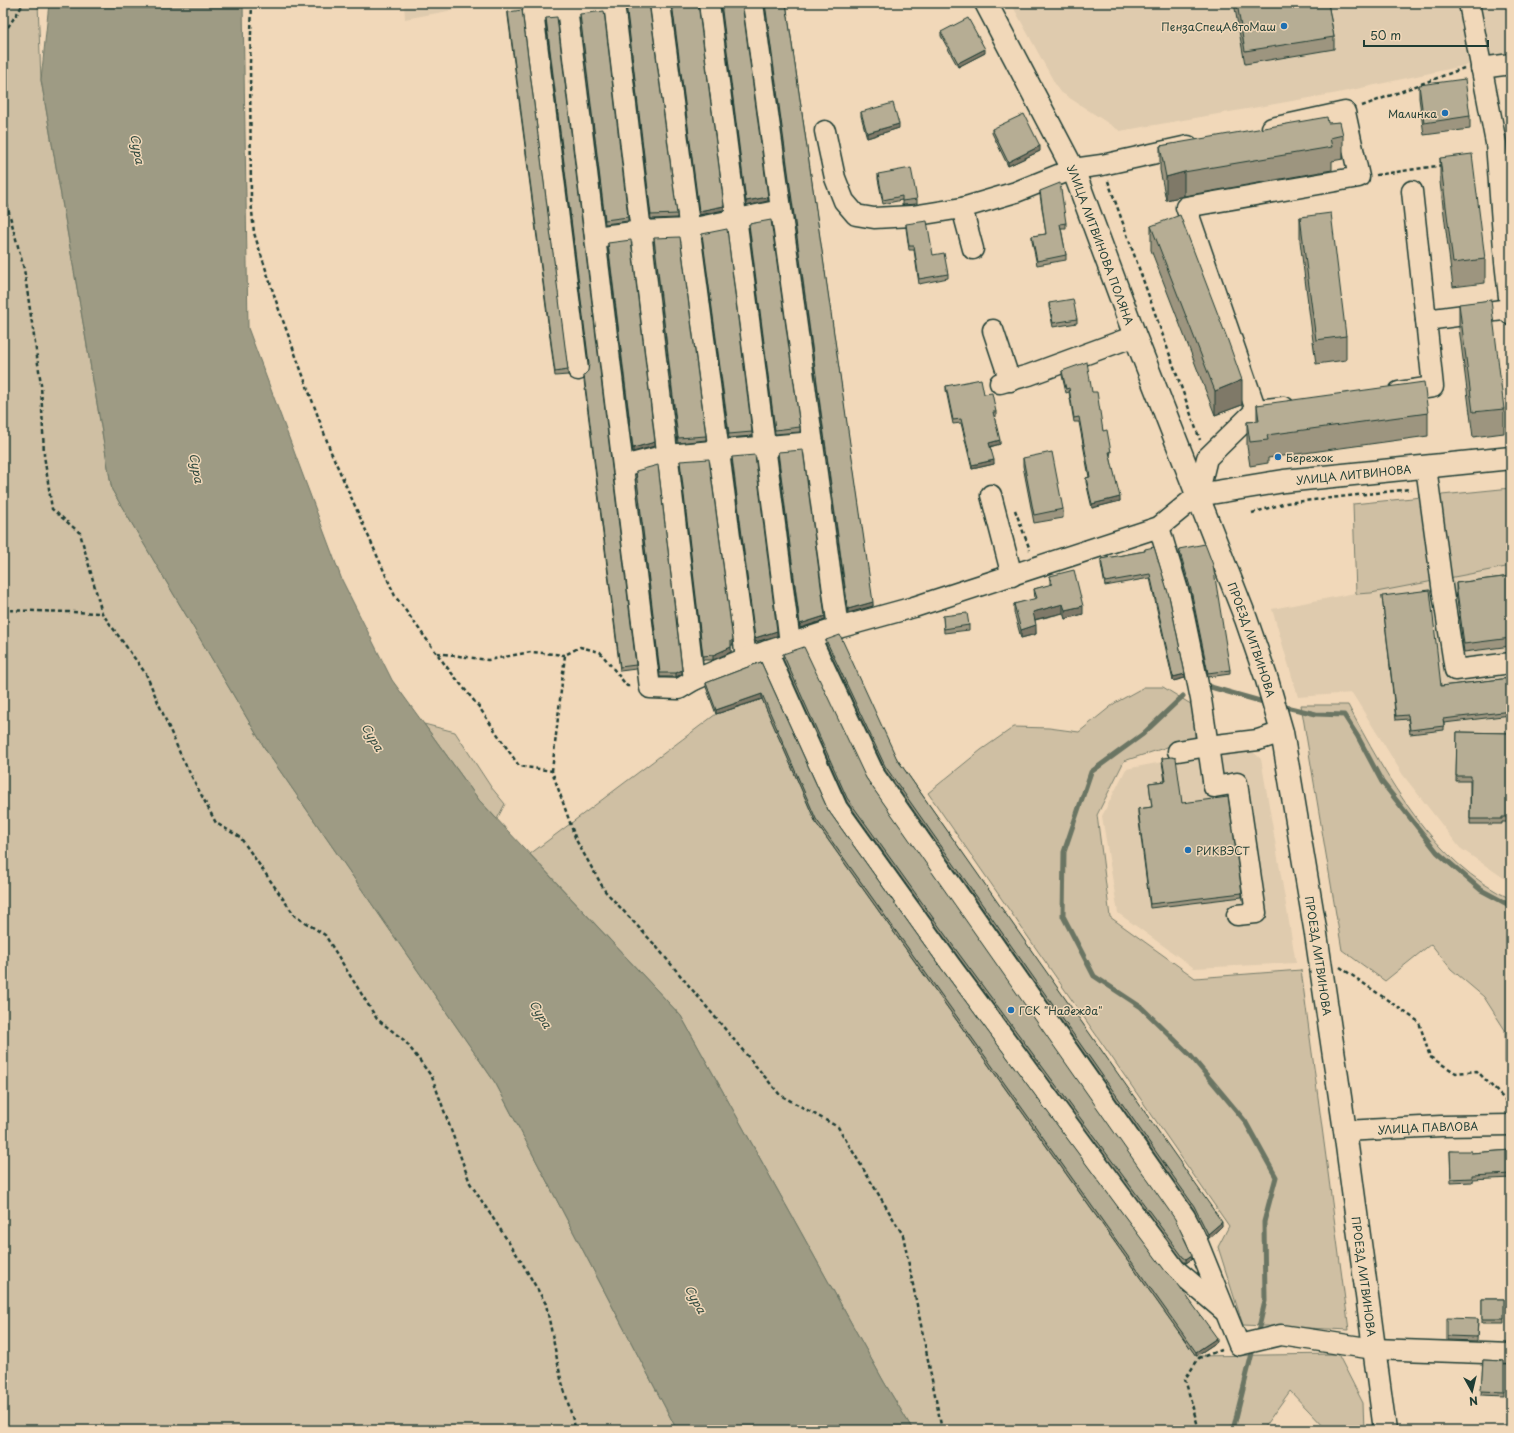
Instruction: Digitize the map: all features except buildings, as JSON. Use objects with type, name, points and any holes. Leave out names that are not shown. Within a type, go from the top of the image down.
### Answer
[{"type":"main road","name":"УЛИЦА ЛИТВИНОВА ПОЛЯНА","points":[[986,3],[1073,169],[1135,336],[1198,495]]},
{"type":"main road","name":"УЛИЦА ЛИТВИНОВА","points":[[1198,495],[1284,481],[1428,477],[1511,458]]},
{"type":"main road","name":"ПРОЕЗД ЛИТВИНОВА","points":[[1198,495],[1246,619],[1267,680],[1282,732],[1318,952],[1345,1131],[1385,1430]]},
{"type":"street","points":[[578,370],[533,12],[608,3]]},
{"type":"street","points":[[614,3],[694,680]]},
{"type":"street","points":[[660,3],[746,658]]},
{"type":"street","points":[[709,3],[790,643]]},
{"type":"street","points":[[753,3],[838,628]]},
{"type":"street","points":[[1469,3],[1496,143],[1508,262],[1511,315]]},
{"type":"street","points":[[567,8],[650,688],[679,689],[694,680],[746,658],[790,643],[914,607],[1159,527],[1198,495],[1207,458],[1256,410],[1302,404]]},
{"type":"street","points":[[1481,65],[1511,64]]},
{"type":"street","points":[[1254,132],[1345,112],[1359,177],[1186,207],[1256,410]]},
{"type":"street","points":[[825,131],[835,178],[844,201],[856,214],[874,218],[912,216],[962,208],[1016,192],[1073,169],[1102,165],[1209,142]]},
{"type":"street","points":[[1379,394],[1433,387],[1412,191]]},
{"type":"street","points":[[962,208],[973,249]]},
{"type":"street","points":[[595,237],[641,231],[690,229],[781,210]]},
{"type":"street","points":[[1426,320],[1510,309]]},
{"type":"street","points":[[993,330],[1005,382],[1135,336]]},
{"type":"street","points":[[622,466],[667,455],[813,442]]},
{"type":"street","points":[[1428,477],[1443,593],[1455,670],[1511,663]]},
{"type":"street","points":[[991,495],[1012,576]]},
{"type":"street","points":[[1159,527],[1180,597],[1201,699],[1214,786],[1237,783],[1256,913],[1237,915]]},
{"type":"street","points":[[810,637],[875,776],[1185,1217],[1195,1236],[1239,1345],[1281,1335],[1374,1349],[1511,1354]]},
{"type":"street","points":[[767,651],[837,808],[955,971],[1175,1269],[1226,1313]]},
{"type":"street","points":[[1178,751],[1258,740],[1282,732]]},
{"type":"street","name":"УЛИЦА ПАВЛОВА","points":[[1345,1131],[1441,1126],[1511,1125]]},
{"type":"path","points":[[3,32],[6,30],[24,3]]},
{"type":"path","points":[[252,3],[250,63],[251,200],[254,233],[278,307],[331,452],[395,596],[437,653],[479,706],[519,766],[552,771]]},
{"type":"path","points":[[1345,112],[1481,65]]},
{"type":"path","points":[[1359,177],[1448,165]]},
{"type":"path","points":[[3,190],[24,269],[41,384],[44,456],[52,509],[80,533],[102,613],[146,674],[182,758],[216,823],[240,837],[295,916],[325,935],[377,1019],[405,1041],[432,1076],[470,1183],[521,1261],[546,1304],[561,1379],[576,1430]]},
{"type":"path","points":[[1252,513],[1286,503],[1428,477]]},
{"type":"path","points":[[1015,509],[1030,551],[1042,564]]},
{"type":"path","points":[[3,610],[102,613]]},
{"type":"path","points":[[437,653],[488,660],[531,652],[565,655],[580,647],[600,652],[626,686],[650,688]]},
{"type":"path","points":[[565,655],[552,771],[576,840],[605,891],[655,945],[780,1096],[838,1127],[903,1235],[942,1430]]},
{"type":"path","points":[[1318,952],[1419,1022],[1430,1057],[1456,1073],[1477,1071],[1511,1107]]},
{"type":"path","points":[[1199,1430],[1185,1378],[1199,1358],[1214,1351],[1239,1345]]},
{"type":"shaded area","points":[[3,3],[38,3],[41,80],[112,490],[267,752],[496,1084],[677,1430],[3,1430]]},
{"type":"shaded area","points":[[404,3],[491,3],[405,19]]},
{"type":"shaded area","points":[[1011,3],[1511,3],[1511,57],[1338,93],[1120,131],[1059,91]]},
{"type":"shaded area","points":[[1511,488],[1511,566],[1371,593],[1356,594],[1353,504]]},
{"type":"shaded area","points":[[1511,563],[1511,883],[1460,848],[1403,775],[1352,693],[1298,697],[1272,609]]},
{"type":"shaded area","points":[[1144,687],[1163,687],[1194,706],[1195,738],[1124,761],[1097,815],[1110,917],[1195,978],[1301,970],[1349,1330],[1243,1325],[1218,1247],[1229,1226],[928,793],[981,750],[1014,727],[1049,728],[1079,732],[1115,703]]},
{"type":"shaded area","points":[[762,699],[816,823],[1196,1356],[1338,1354],[1363,1403],[1364,1430],[1327,1430],[1290,1391],[1262,1430],[913,1430],[884,1382],[681,1016],[530,854],[716,714]]},
{"type":"shaded area","points":[[1301,705],[1348,705],[1396,789],[1415,816],[1436,841],[1458,864],[1483,884],[1511,899],[1511,1080],[1505,1062],[1505,1030],[1484,997],[1451,969],[1431,944],[1385,981],[1342,950]]},
{"type":"shaded area","points":[[424,724],[455,732],[491,787],[505,804],[497,819],[479,800]]},
{"type":"shaded area","points":[[1251,750],[1261,759],[1296,963],[1194,968],[1118,913],[1102,816],[1126,769],[1162,762]]},
{"type":"water","name":"Сура","points":[[49,3],[243,3],[248,328],[342,580],[392,680],[479,800],[681,1016],[884,1382],[913,1430],[677,1430],[496,1084],[267,752],[112,490],[41,80]]},
{"type":"waterway","points":[[1207,686],[1267,703]]},
{"type":"waterway","points":[[1183,696],[1143,734],[1091,772],[1064,852],[1063,916],[1094,976],[1141,1007],[1190,1055],[1245,1121],[1276,1177],[1264,1222],[1265,1301],[1257,1336]]},
{"type":"waterway","points":[[1281,706],[1316,714],[1344,715],[1358,737],[1382,782],[1437,852],[1481,890],[1511,906]]},
{"type":"waterway","points":[[1233,1430],[1254,1345]]},
{"type":"place","name":"ПензаСпецАвтоМаш","points":[[1284,26]]},
{"type":"place","name":"Малинка","points":[[1445,113]]},
{"type":"place","name":"Бережок","points":[[1278,457]]},
{"type":"place","name":"РИКВЭСТ","points":[[1188,850]]},
{"type":"place","name":"ГСК \"Надежда\"","points":[[1011,1010]]}]
